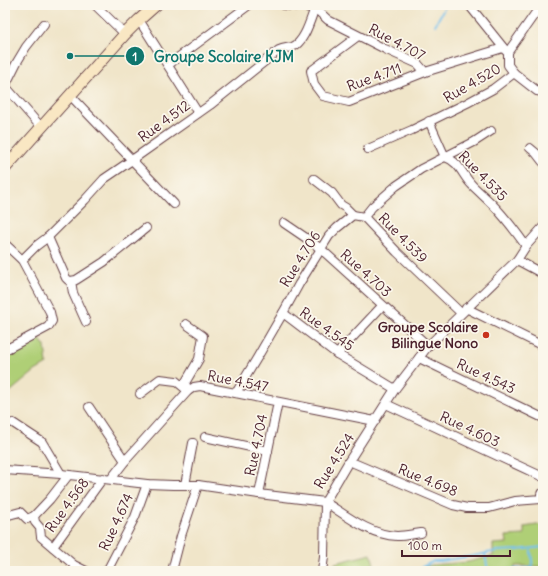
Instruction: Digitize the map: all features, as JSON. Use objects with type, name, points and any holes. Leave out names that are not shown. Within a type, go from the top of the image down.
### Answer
[{"type":"street","points":[[95,5],[125,34]]},
{"type":"street","points":[[5,168],[125,34],[156,5]]},
{"type":"street","points":[[168,65],[249,5]]},
{"type":"street","points":[[283,5],[315,7]]},
{"type":"street","points":[[469,5],[506,50]]},
{"type":"street","name":"Rue 4.520","points":[[368,149],[406,133],[467,103],[493,89],[514,73],[508,65],[506,50],[541,5]]},
{"type":"street","name":"Rue 4.707","points":[[315,7],[328,20],[418,64],[425,72],[506,50]]},
{"type":"street","name":"Rue 4.512","points":[[22,260],[36,246],[48,237],[104,178],[210,105],[279,50],[292,47],[296,44],[304,35],[315,7]]},
{"type":"street","points":[[139,20],[198,112]]},
{"type":"street","points":[[41,127],[5,86],[26,47],[44,24]]},
{"type":"street","name":"Rue 4.711","points":[[358,36],[311,71],[314,84],[323,96],[349,102],[425,72]]},
{"type":"street","points":[[514,73],[538,91],[543,92]]},
{"type":"street","points":[[70,95],[174,204]]},
{"type":"street","name":"Rue 4.535","points":[[429,121],[445,157],[461,168],[472,185],[494,205],[526,246]]},
{"type":"street","points":[[445,157],[474,142],[491,131]]},
{"type":"street","points":[[530,148],[543,162]]},
{"type":"street","name":"Rue 4.539","points":[[445,157],[421,169],[396,186],[372,207],[364,217],[397,252],[464,310],[543,346]]},
{"type":"street","points":[[314,179],[332,193],[341,205],[353,215],[364,217]]},
{"type":"street","name":"Rue 4.706","points":[[282,313],[329,236],[353,215]]},
{"type":"street","name":"Rue 4.703","points":[[284,223],[321,249],[382,306],[428,346]]},
{"type":"street","name":"Rue 4.524","points":[[5,470],[62,474],[147,484],[198,485],[325,502],[395,389],[428,346],[517,260],[526,246],[543,227]]},
{"type":"street","points":[[48,237],[66,278],[71,281],[76,280],[104,262],[146,228]]},
{"type":"street","points":[[5,244],[22,260],[50,312],[52,322],[48,327],[5,350]]},
{"type":"street","points":[[517,260],[543,274]]},
{"type":"street","points":[[71,281],[73,293],[86,322]]},
{"type":"street","points":[[337,354],[382,306]]},
{"type":"street","name":"Rue 4.545","points":[[236,393],[282,313],[337,354],[395,389]]},
{"type":"street","points":[[186,324],[203,336],[199,359],[186,383],[188,391]]},
{"type":"street","name":"Rue 4.543","points":[[419,358],[543,418]]},
{"type":"street","points":[[140,394],[160,379],[176,381],[188,391]]},
{"type":"street","name":"Rue 4.547","points":[[107,479],[188,391],[194,387],[200,386],[375,421]]},
{"type":"street","name":"Rue 4.704","points":[[259,494],[278,402]]},
{"type":"street","name":"Rue 4.603","points":[[386,404],[543,477]]},
{"type":"street","points":[[89,407],[125,461]]},
{"type":"street","points":[[5,516],[20,512],[27,519],[34,516],[50,499],[67,477],[62,474],[42,442],[14,423]]},
{"type":"street","points":[[205,437],[268,452]]},
{"type":"street","points":[[185,485],[193,443]]},
{"type":"street","name":"Rue 4.698","points":[[349,461],[453,505],[467,508],[489,508],[515,501],[540,499],[541,494],[543,493]]},
{"type":"street","name":"Rue 4.568","points":[[52,547],[107,479]]},
{"type":"street","name":"Rue 4.674","points":[[107,571],[135,517],[147,484]]},
{"type":"street","points":[[172,571],[181,536],[198,485]]},
{"type":"street","points":[[325,502],[367,528],[383,534],[397,536],[421,533]]},
{"type":"street","points":[[322,571],[324,556],[325,502]]},
{"type":"street","points":[[34,516],[35,522],[40,528],[41,537],[74,565],[86,571]]},
{"type":"green space","points":[[38,337],[45,346],[47,364],[35,371],[5,396],[5,355]]},
{"type":"green space","points":[[543,524],[543,567],[515,566],[515,571],[477,571],[476,569],[467,571],[413,571],[432,565],[468,562],[493,556],[493,544],[507,543],[506,536],[524,535],[524,527]]},
{"type":"green space","points":[[371,554],[374,564],[363,567],[364,571],[336,571],[335,563]]},
{"type":"waterway","points":[[435,25],[446,5]]},
{"type":"waterway","points":[[419,571],[422,567],[434,561],[497,551],[543,547]]},
{"type":"waterway","points":[[531,551],[533,571]]},
{"type":"waterway","points":[[485,554],[488,571]]},
{"type":"waterway","points":[[490,571],[533,568]]},
{"type":"place","name":"Groupe Scolaire KJM","points":[[70,56]]},
{"type":"place","name":"Groupe Scolaire Bilingue Nono","points":[[486,335]]}]
